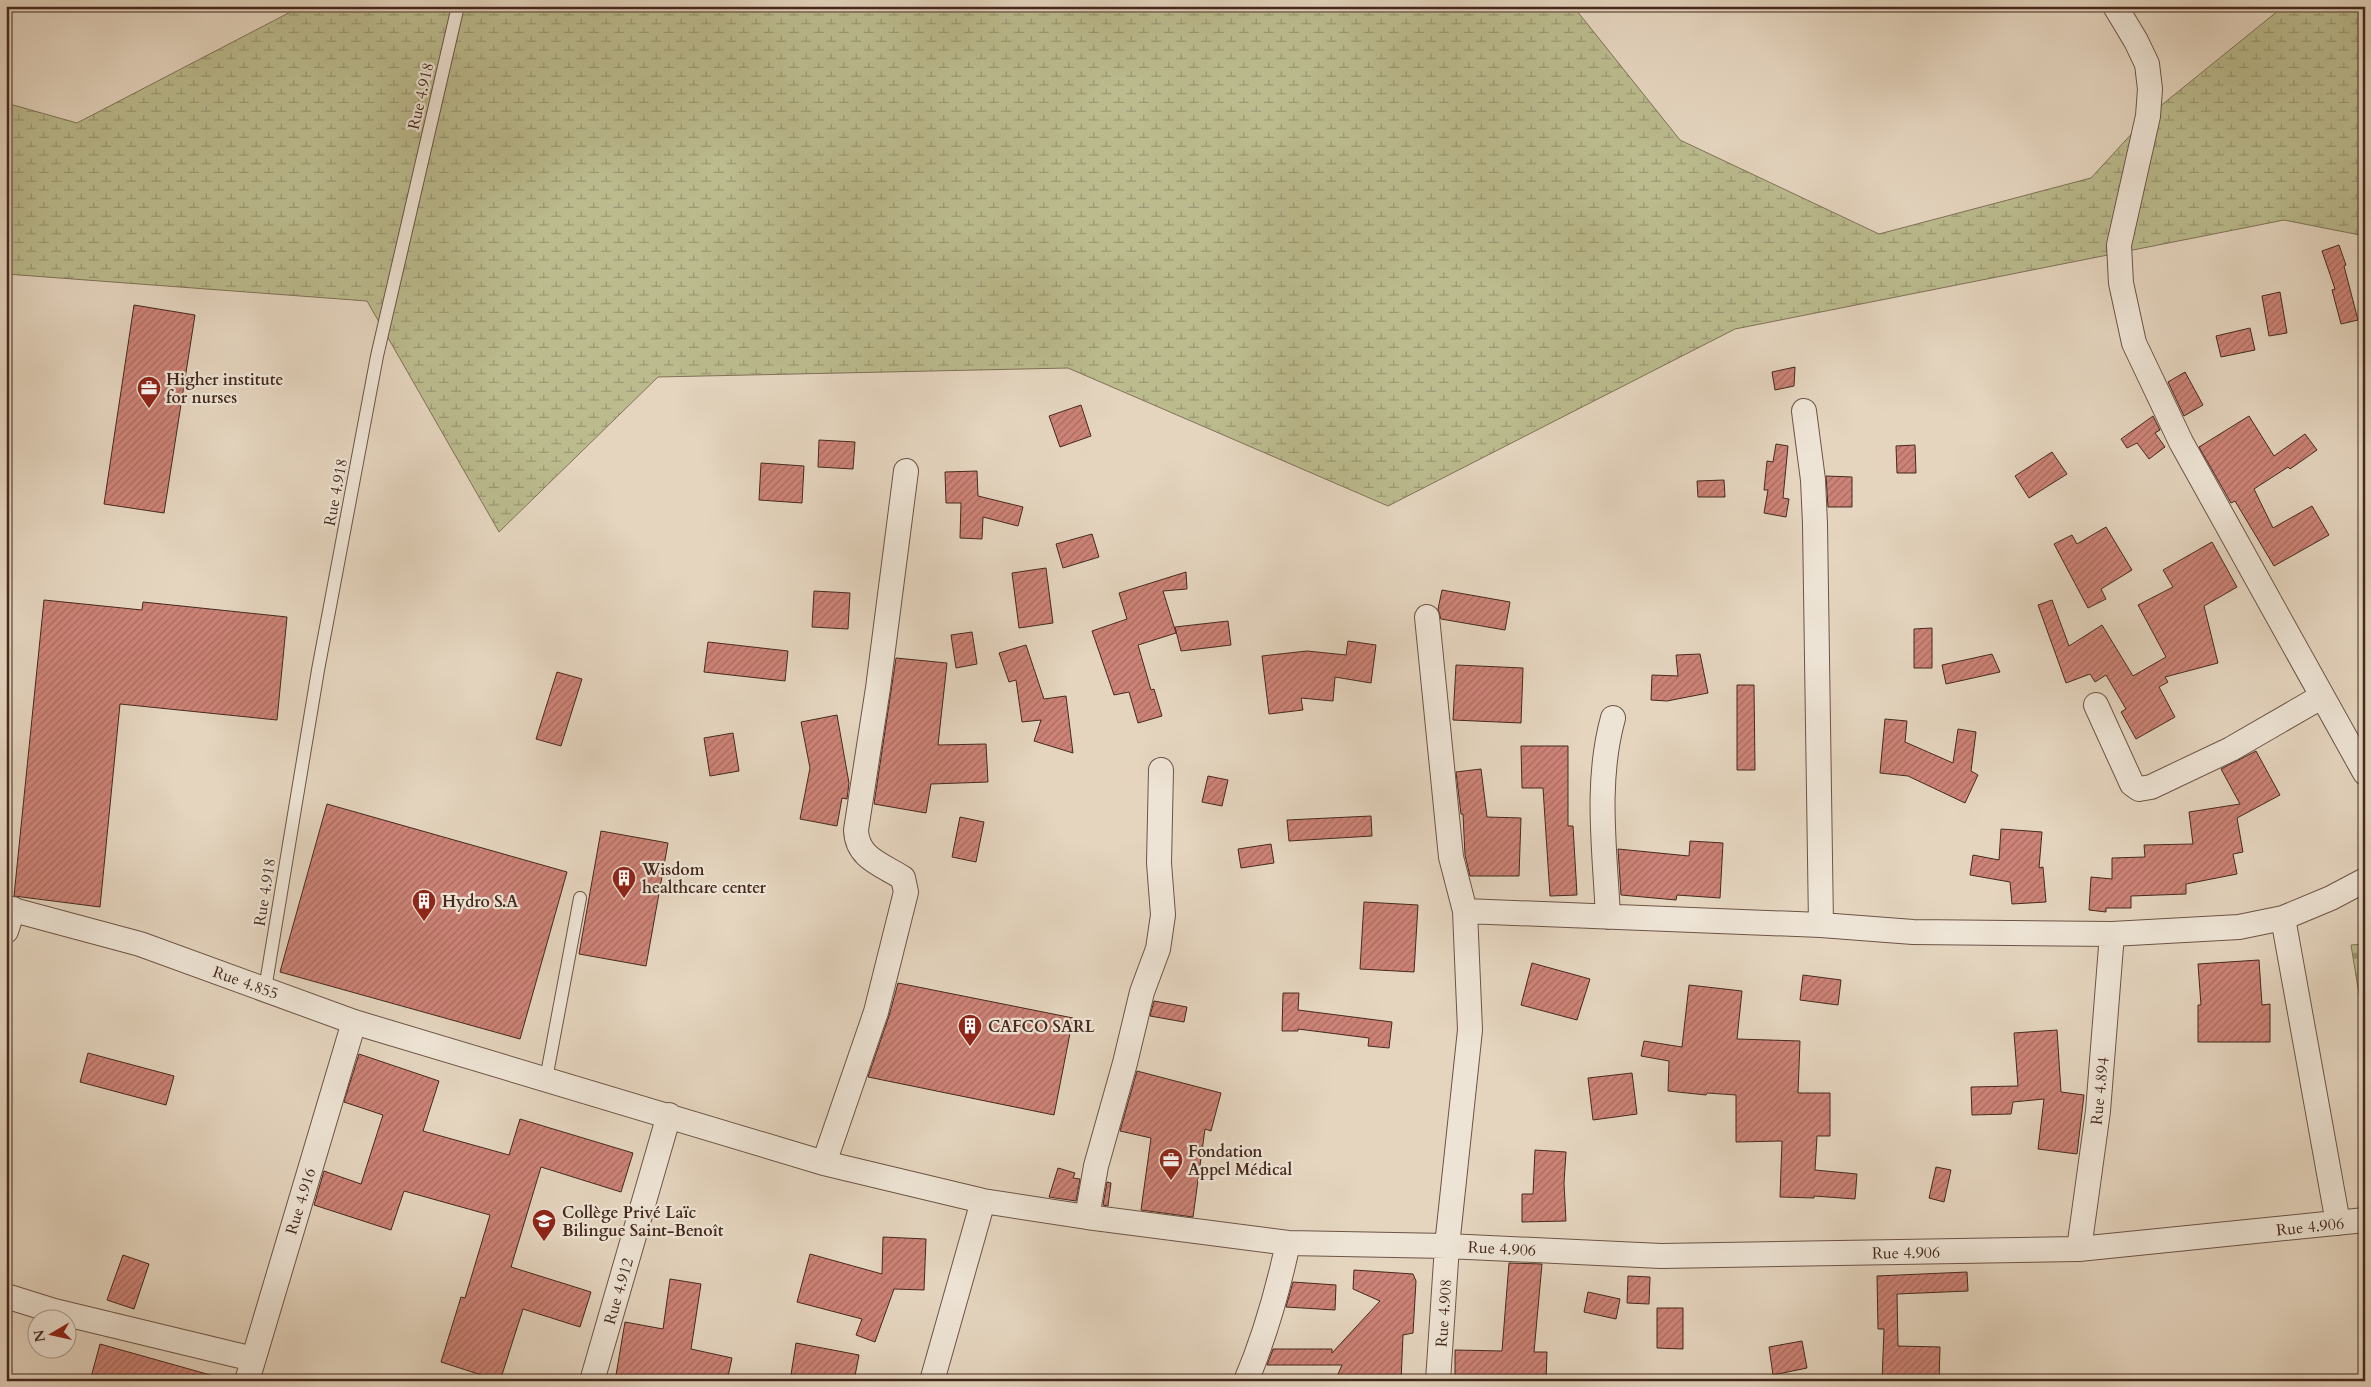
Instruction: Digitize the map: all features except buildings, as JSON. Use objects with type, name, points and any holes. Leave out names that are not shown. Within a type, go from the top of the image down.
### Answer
[{"type":"street","points":[[2115,6],[2147,64],[2150,89],[2148,116],[2119,245],[2121,283],[2134,343],[2181,442],[2321,697],[2365,773]]},
{"type":"street","points":[[1804,411],[1813,480],[1815,524],[1821,925]]},
{"type":"street","points":[[824,1163],[876,1012],[906,892],[903,878],[863,853],[857,843],[856,830],[880,678],[906,471]]},
{"type":"street","name":"Rue 4.908","points":[[1427,617],[1451,857],[1465,911],[1470,1030],[1447,1246],[1438,1381]]},
{"type":"street","points":[[2096,705],[2132,784],[2139,789],[2151,787],[2231,748],[2321,697]]},
{"type":"street","points":[[1608,917],[1602,785],[1605,747],[1613,718]]},
{"type":"street","points":[[1087,1217],[1096,1166],[1125,1063],[1142,992],[1158,949],[1163,915],[1159,863],[1161,770]]},
{"type":"street","points":[[1465,911],[1821,925],[1913,932],[2112,934],[2239,926],[2283,918],[2331,898],[2365,880]]},
{"type":"street","name":"Rue 4.855","points":[[8,916],[140,944],[354,1022],[824,1163],[983,1201]]},
{"type":"street","points":[[2283,918],[2338,1223]]},
{"type":"street","name":"Rue 4.894","points":[[2079,1249],[2098,1111],[2112,934]]},
{"type":"street","name":"Rue 4.916","points":[[250,1370],[354,1022]]},
{"type":"street","name":"Rue 4.912","points":[[592,1381],[669,1115]]},
{"type":"street","points":[[932,1381],[983,1201]]},
{"type":"street","name":"Rue 4.906","points":[[983,1201],[1087,1217],[1288,1243],[1447,1246],[1661,1256],[2079,1249],[2365,1220]]},
{"type":"street","points":[[1246,1381],[1262,1344],[1288,1243]]},
{"type":"street","points":[[6,1296],[250,1370]]},
{"type":"lane","name":"Rue 4.918","points":[[264,989],[318,670],[377,356],[458,6]]},
{"type":"lane","points":[[546,1079],[580,898]]},
{"type":"green space","points":[[302,6],[1573,6],[1680,140],[1879,234],[2091,178],[2148,116],[2284,6],[2365,6],[2365,236],[2284,220],[1735,329],[1388,506],[1068,368],[658,377],[499,532],[367,301],[6,274],[6,103],[77,123]]},
{"type":"green space","points":[[2365,944],[2365,1031],[2351,945]]},
{"type":"place","name":"Higher institute for nurses","points":[[149,409]]},
{"type":"place","name":"Wisdom healthcare center","points":[[624,899]]},
{"type":"place","name":"Hydro S.A","points":[[424,922]]},
{"type":"place","name":"CAFCO SARL","points":[[970,1047]]},
{"type":"place","name":"Fondation Appel Médical","points":[[1171,1181]]},
{"type":"place","name":"Collège Privé Laïc Bilingue Saint-Benoît","points":[[544,1242]]}]
